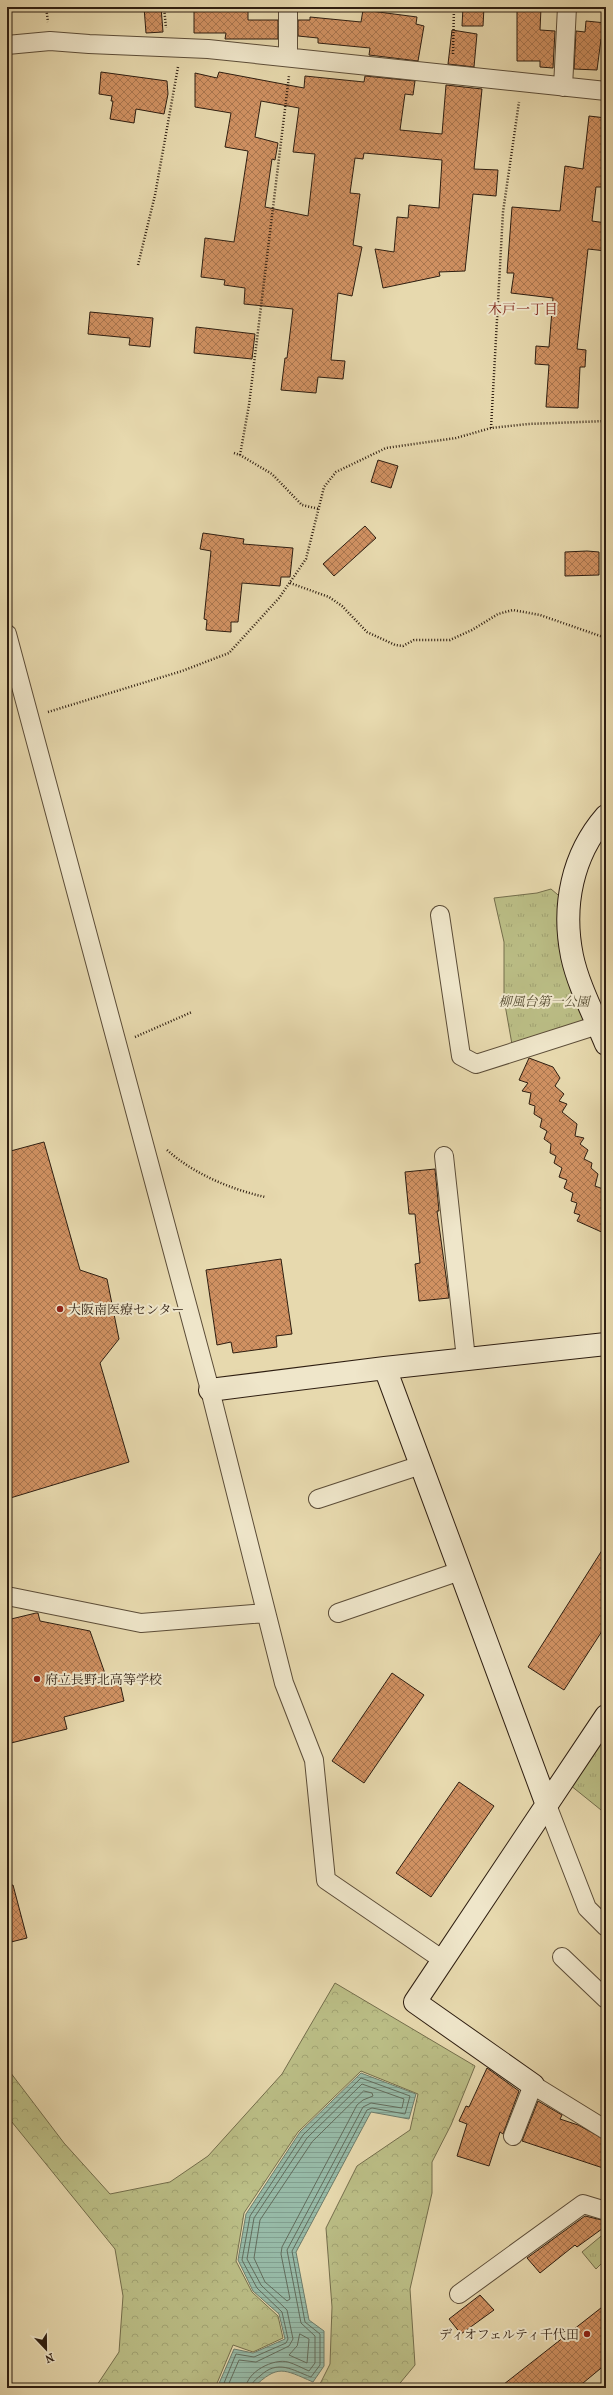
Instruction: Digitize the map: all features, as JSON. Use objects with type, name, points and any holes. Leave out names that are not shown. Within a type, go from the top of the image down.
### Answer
[{"type":"street","points":[[288,7],[290,56]]},
{"type":"street","points":[[564,87],[567,7]]},
{"type":"street","points":[[7,45],[50,41],[89,44],[167,46],[182,49],[208,49],[290,56],[606,91]]},
{"type":"street","points":[[7,634],[31,718],[210,1390],[284,1684],[314,1760],[326,1880],[443,1960]]},
{"type":"street","points":[[440,915],[461,1056],[476,1064],[603,1031],[572,956],[568,917],[570,886],[582,851],[606,816]]},
{"type":"street","points":[[444,1156],[466,1359]]},
{"type":"street","points":[[210,1390],[385,1368],[606,1344]]},
{"type":"street","points":[[385,1368],[547,1805],[587,1908],[606,1927]]},
{"type":"street","points":[[318,1499],[421,1464]]},
{"type":"street","points":[[338,1613],[460,1571]]},
{"type":"street","points":[[7,1596],[141,1623],[266,1613]]},
{"type":"street","points":[[606,1716],[415,2002],[532,2085],[606,2130]]},
{"type":"street","points":[[562,1957],[606,1999]]},
{"type":"street","points":[[513,2136],[532,2085]]},
{"type":"street","points":[[459,2294],[512,2264],[583,2204],[606,2211]]},
{"type":"path","points":[[453,75],[454,7]]},
{"type":"path","points":[[138,265],[156,195],[182,49]]},
{"type":"path","points":[[240,455],[249,405],[290,56]]},
{"type":"path","points":[[491,428],[503,212],[521,82]]},
{"type":"path","points":[[31,718],[224,656],[279,598],[306,559],[324,487],[336,472],[386,448],[456,438],[491,428],[528,424],[606,421]]},
{"type":"path","points":[[234,453],[272,474],[302,505],[319,509]]},
{"type":"path","points":[[290,583],[329,597],[342,606],[367,632],[395,645],[403,646],[414,640],[450,640],[498,614],[513,610],[540,615],[606,638]]},
{"type":"path","points":[[118,1044],[192,1012]]},
{"type":"path","points":[[141,1130],[176,1158],[200,1173],[245,1193],[264,1197]]},
{"type":"green space","name":"柳風台第一公園","points":[[551,889],[564,900],[595,1025],[513,1050],[504,999],[504,942],[494,898],[537,893]]},
{"type":"green space","points":[[606,1731],[606,1814],[570,1785]]},
{"type":"green space","points":[[335,1983],[475,2066],[451,2125],[432,2162],[432,2193],[410,2289],[415,2365],[396,2388],[318,2388],[330,2364],[332,2307],[326,2228],[357,2166],[410,2130],[418,2094],[361,2071],[298,2132],[244,2213],[236,2261],[252,2292],[278,2316],[283,2338],[253,2352],[233,2345],[215,2388],[95,2388],[119,2352],[123,2296],[115,2249],[7,2116],[7,2068],[64,2143],[110,2194],[170,2182],[208,2156],[282,2074]]},
{"type":"green space","points":[[606,2232],[606,2259],[596,2269],[582,2252]]},
{"type":"water","points":[[361,2073],[416,2094],[409,2119],[371,2112],[296,2252],[309,2320],[324,2331],[324,2366],[313,2382],[294,2374],[281,2371],[269,2375],[253,2388],[217,2388],[234,2349],[253,2353],[285,2339],[279,2314],[253,2291],[238,2260],[246,2214],[300,2132]]},
{"type":"building","points":[[144,7],[161,7],[163,32],[146,33]]},
{"type":"building","points":[[194,7],[248,7],[248,20],[278,20],[278,39],[225,39],[226,33],[194,33]]},
{"type":"building","points":[[463,7],[484,7],[483,26],[462,26]]},
{"type":"building","points":[[517,7],[541,8],[540,30],[555,31],[553,68],[540,67],[540,61],[517,61]]},
{"type":"building","points":[[363,10],[417,17],[416,24],[424,26],[418,61],[369,55],[370,48],[318,43],[318,38],[298,36],[298,20],[310,20],[310,17],[361,22]]},
{"type":"building","points":[[586,21],[606,23],[606,40],[601,39],[597,70],[574,69],[576,31],[585,32]]},
{"type":"building","points":[[452,30],[477,34],[474,67],[448,64]]},
{"type":"building","points":[[101,72],[167,81],[168,94],[164,114],[136,109],[134,123],[110,119],[113,101],[111,101],[112,96],[99,94]]},
{"type":"building","points":[[219,72],[304,88],[305,76],[364,82],[365,76],[415,81],[413,95],[405,94],[400,130],[442,134],[446,85],[482,89],[474,169],[498,170],[496,196],[473,194],[465,271],[439,272],[440,276],[383,288],[375,249],[394,252],[397,217],[408,218],[409,205],[439,208],[442,160],[364,153],[363,159],[355,158],[350,193],[360,194],[353,245],[362,247],[352,296],[338,293],[331,360],[345,361],[343,379],[318,377],[316,393],[281,390],[285,358],[287,358],[293,309],[244,304],[245,288],[224,285],[225,280],[201,277],[205,238],[234,242],[248,151],[225,147],[231,113],[195,107],[195,73],[217,78]],"holes":[[[261,101],[299,108],[293,152],[315,154],[308,216],[265,207],[272,159],[275,160],[278,143],[255,137]]]},
{"type":"building","points":[[589,116],[606,118],[602,153],[606,154],[605,172],[602,187],[596,187],[592,221],[606,223],[606,251],[588,249],[577,349],[586,350],[585,367],[580,367],[578,408],[546,407],[549,365],[535,364],[536,346],[549,347],[553,298],[511,293],[514,273],[507,273],[512,207],[560,211],[565,166],[583,169]]},
{"type":"building","points":[[90,312],[153,318],[150,347],[129,345],[130,338],[88,334]]},
{"type":"building","points":[[196,327],[255,334],[252,359],[194,353]]},
{"type":"building","points":[[378,460],[398,466],[391,488],[371,482]]},
{"type":"building","points":[[365,526],[376,538],[334,576],[323,564]]},
{"type":"building","points":[[203,533],[244,539],[243,544],[293,548],[290,577],[281,577],[280,586],[242,583],[238,622],[231,622],[231,632],[206,630],[207,620],[204,619],[211,551],[200,549]]},
{"type":"building","points":[[565,552],[599,552],[599,575],[565,576]]},
{"type":"building","points":[[529,1058],[553,1067],[560,1078],[555,1086],[564,1094],[559,1101],[567,1104],[562,1112],[577,1124],[575,1136],[584,1138],[580,1144],[588,1150],[584,1159],[592,1163],[591,1168],[598,1174],[595,1186],[603,1189],[602,1194],[606,1196],[606,1234],[577,1221],[580,1215],[574,1213],[577,1203],[571,1201],[573,1193],[564,1188],[567,1180],[559,1177],[562,1168],[554,1163],[556,1156],[550,1153],[551,1144],[544,1139],[547,1131],[540,1127],[542,1119],[534,1114],[535,1106],[529,1104],[531,1093],[522,1091],[528,1083],[519,1080]]},
{"type":"building","name":"大阪南医療センター","points":[[44,1142],[80,1270],[107,1279],[119,1339],[100,1363],[129,1462],[7,1499],[7,1152]]},
{"type":"building","points":[[435,1169],[439,1211],[437,1211],[449,1298],[419,1301],[415,1264],[420,1263],[415,1214],[409,1214],[405,1172]]},
{"type":"building","points":[[281,1259],[292,1334],[276,1336],[277,1347],[233,1353],[231,1342],[217,1345],[206,1270]]},
{"type":"building","points":[[606,1544],[606,1625],[564,1690],[528,1667]]},
{"type":"building","points":[[38,1613],[40,1621],[90,1631],[108,1682],[119,1679],[124,1701],[64,1717],[67,1729],[7,1744],[7,1620]]},
{"type":"building","points":[[392,1673],[424,1695],[364,1783],[332,1761]]},
{"type":"building","points":[[459,1782],[494,1806],[431,1897],[396,1873]]},
{"type":"building","points":[[13,1885],[27,1938],[7,1943],[7,1886]]},
{"type":"building","points":[[487,2068],[519,2091],[503,2134],[500,2132],[489,2166],[457,2156],[467,2124],[459,2121],[466,2106],[469,2107]]},
{"type":"building","points":[[538,2101],[562,2115],[560,2119],[578,2125],[606,2140],[606,2169],[522,2141]]},
{"type":"building","points":[[585,2216],[606,2221],[606,2226],[577,2247],[575,2245],[540,2273],[527,2258]]},
{"type":"building","points":[[480,2295],[494,2310],[461,2334],[449,2319]]},
{"type":"building","name":"ディオフェルティ千代田","points":[[606,2304],[606,2364],[577,2388],[499,2388]]},
{"type":"place","name":"大阪南医療センター","points":[[60,1309]]},
{"type":"place","name":"府立長野北高等学校","points":[[37,1679]]},
{"type":"place","name":"ディオフェルティ千代田","points":[[587,2334]]},
{"type":"district","name":"木戸一丁目","points":[[523,309]]}]
